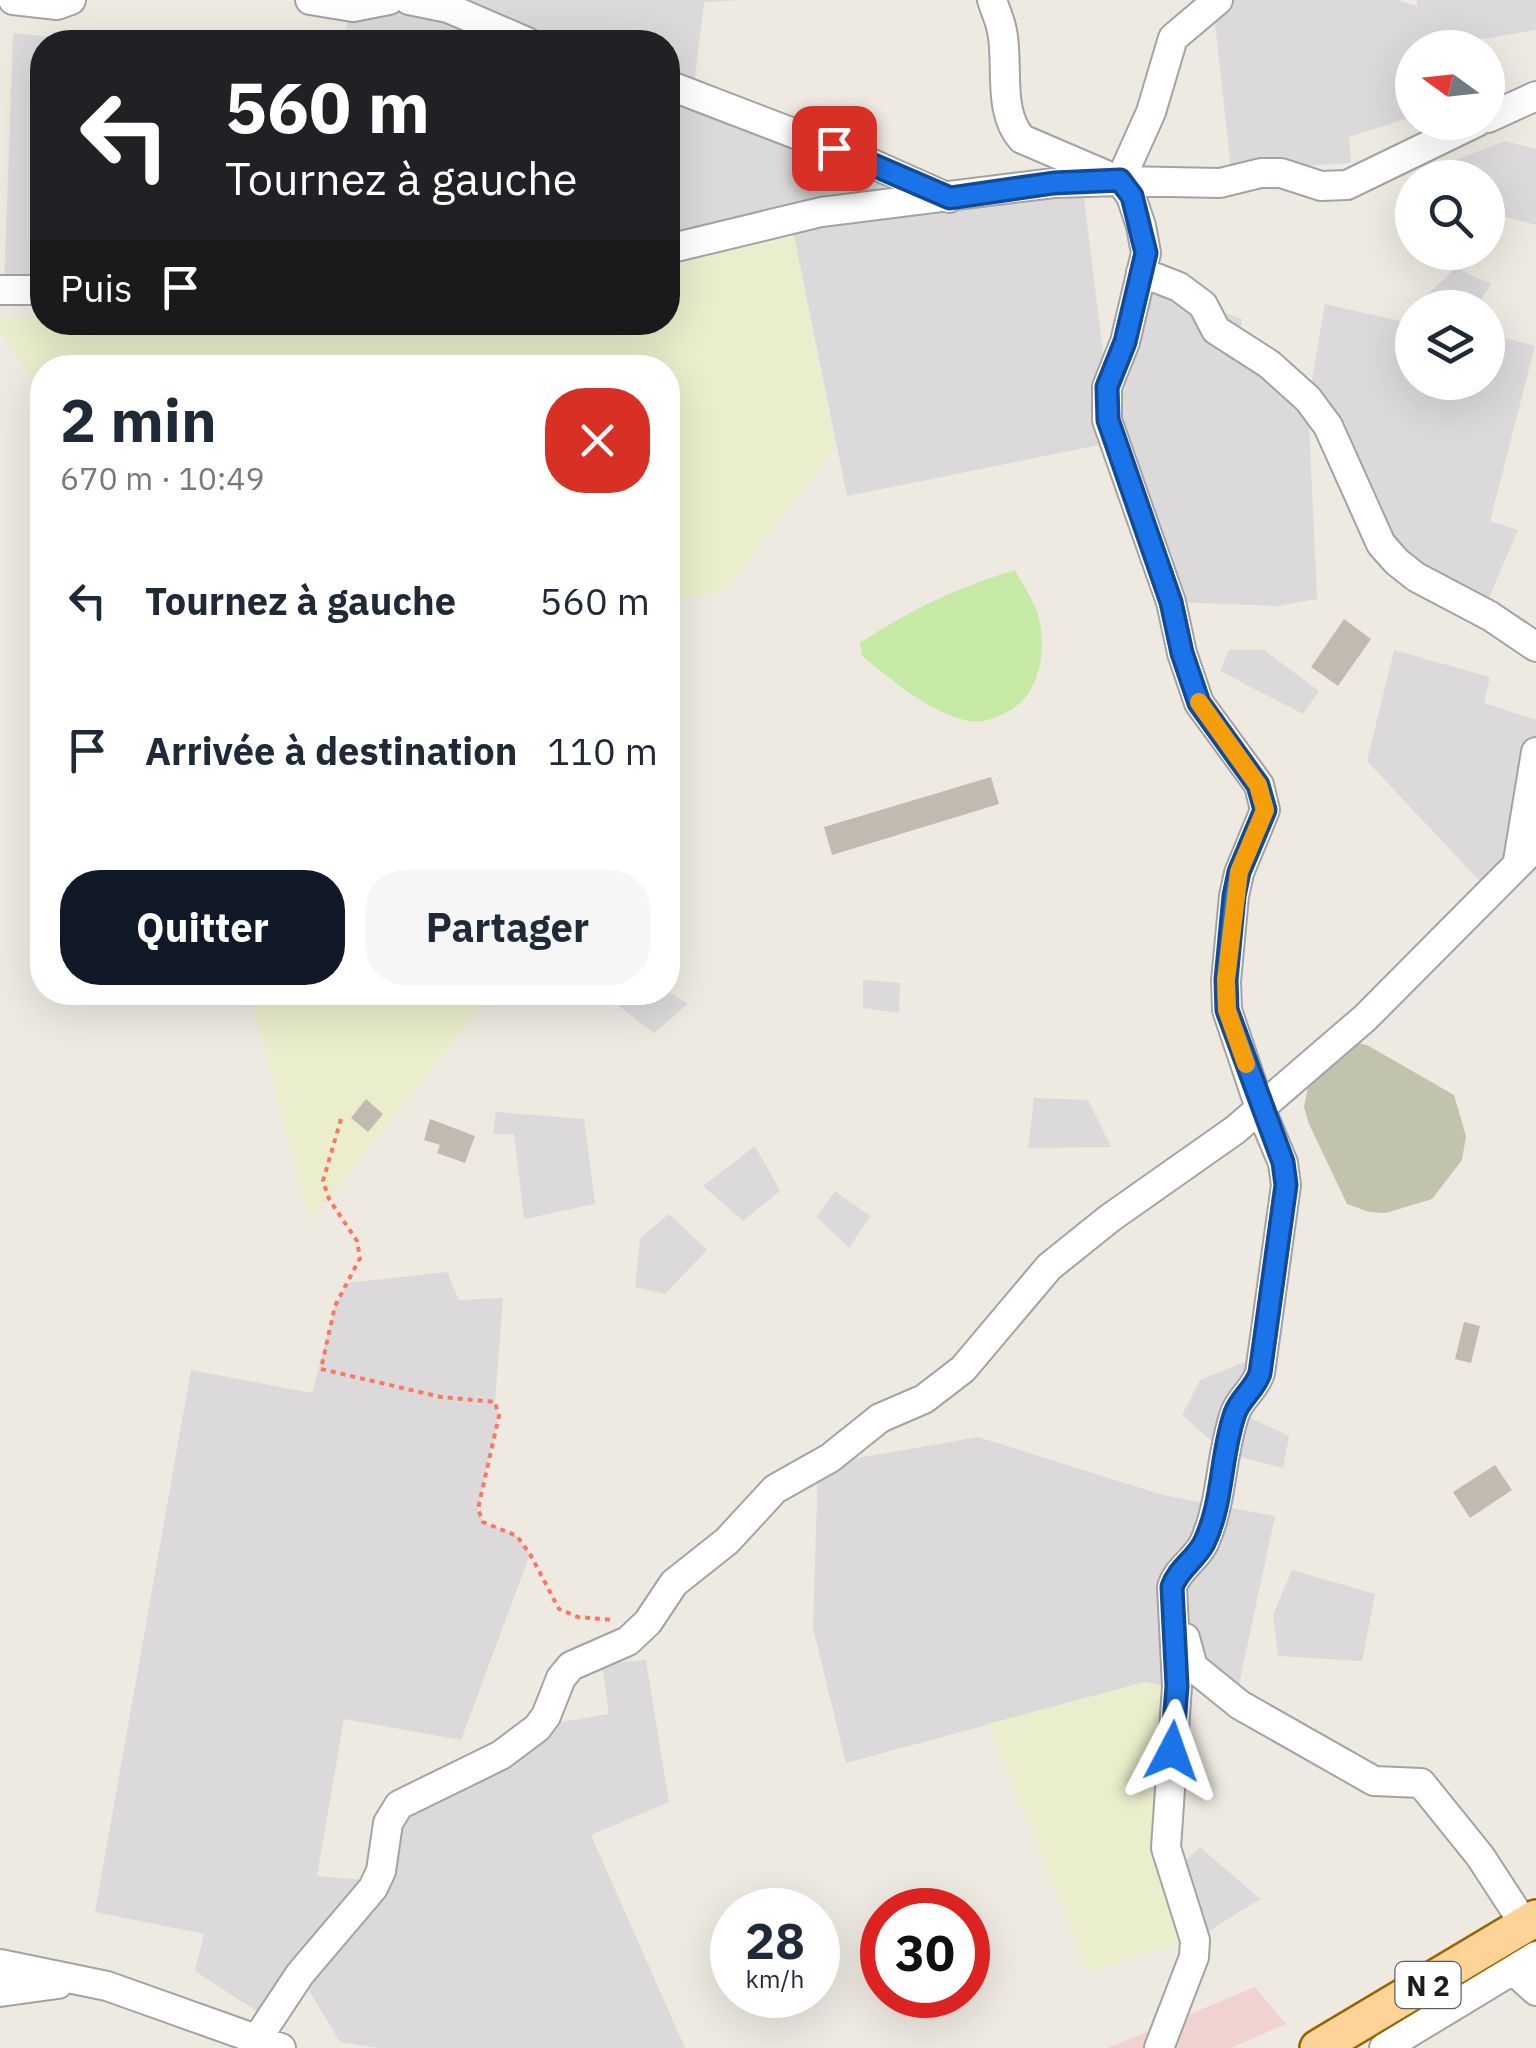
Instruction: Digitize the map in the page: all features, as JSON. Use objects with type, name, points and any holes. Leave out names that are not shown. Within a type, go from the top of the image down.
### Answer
[{"type":"main road","name":"N 2","points":[[1318,2048],[1527,1942]]},
{"type":"street","points":[[13,0],[57,5],[71,0]]},
{"type":"street","points":[[310,0],[353,7],[389,0]]},
{"type":"street","points":[[409,0],[448,8],[499,30]]},
{"type":"street","points":[[992,0],[1002,33],[1015,132],[1022,139],[1120,180],[1132,196],[1146,253],[1125,342],[1107,387],[1108,420],[1171,602],[1182,653],[1199,703],[1258,785],[1265,810],[1239,872],[1226,980],[1227,1010],[1283,1162],[1286,1185],[1260,1373],[1236,1411],[1223,1458],[1221,1493],[1204,1543],[1176,1574],[1172,1587],[1177,1686],[1166,1848],[1194,1940],[1194,1958],[1159,2048]]},
{"type":"street","points":[[1120,180],[1151,112],[1173,38],[1218,0]]},
{"type":"street","points":[[680,89],[950,198]]},
{"type":"street","points":[[1505,110],[1536,96]]},
{"type":"street","points":[[680,247],[821,212],[1054,183],[1220,182],[1261,172],[1281,173],[1321,186],[1347,185],[1440,140]]},
{"type":"street","points":[[1142,272],[1179,286],[1204,305],[1216,330],[1269,364],[1308,399],[1328,426],[1381,544],[1397,562],[1536,647]]},
{"type":"street","points":[[0,290],[30,290]]},
{"type":"street","points":[[0,1964],[107,1986],[269,2044],[329,1936],[373,1888],[381,1871],[388,1822],[398,1805],[513,1746],[538,1726],[560,1678],[572,1666],[628,1641],[648,1622],[674,1583],[727,1540],[776,1489],[830,1458],[880,1418],[924,1399],[963,1369],[1049,1267],[1260,1108],[1365,1018],[1527,854],[1536,752]]},
{"type":"street","points":[[1173,1614],[1193,1667],[1240,1705],[1374,1781],[1422,1783],[1480,1856],[1527,1942],[1536,1991]]},
{"type":"street","points":[[1384,2048],[1527,1942]]},
{"type":"street","points":[[0,1992],[79,1981]]},
{"type":"path","points":[[341,1119],[323,1180],[329,1199],[357,1241],[360,1258],[335,1306],[320,1369],[440,1396],[495,1402],[499,1416],[478,1509],[483,1522],[517,1536],[559,1608],[578,1617],[648,1622]]},
{"type":"shaded area","points":[[331,0],[743,0],[704,2],[693,93],[950,198],[1082,182],[1107,384],[1141,272],[1203,305],[1242,319],[1237,343],[1309,397],[1325,304],[1395,320],[1395,400],[1505,400],[1505,338],[1535,346],[1490,521],[1518,530],[1483,612],[1416,577],[1308,401],[1317,599],[1278,606],[1171,602],[1114,442],[847,496],[794,236],[786,221],[680,246],[680,30],[345,30],[353,8]]},
{"type":"shaded area","points":[[1218,0],[1396,0],[1417,6],[1417,0],[1536,0],[1536,30],[1505,35],[1505,30],[1395,30],[1395,122],[1349,137],[1351,163],[1231,170],[1213,4]]},
{"type":"shaded area","points":[[13,33],[30,35],[30,290],[4,290]]},
{"type":"shaded area","points":[[1505,141],[1536,149],[1536,225],[1505,217],[1505,160],[1456,160]]},
{"type":"shaded area","points":[[794,236],[835,449],[725,591],[680,599],[680,355],[30,355],[30,378],[0,332],[0,319],[30,318],[30,335],[680,335],[680,257]]},
{"type":"shaded area","points":[[1454,270],[1491,284],[1487,290],[1432,290]]},
{"type":"shaded area","points":[[1229,650],[1264,650],[1319,691],[1303,714],[1220,671]]},
{"type":"shaded area","points":[[1394,650],[1490,677],[1484,703],[1536,720],[1536,772],[1518,861],[1489,891],[1367,761]]},
{"type":"shaded area","points":[[863,980],[900,983],[899,1013],[863,1008]]},
{"type":"shaded area","points":[[680,999],[688,1004],[654,1033],[618,1005],[680,1005]]},
{"type":"shaded area","points":[[252,1005],[483,1005],[310,1222]]},
{"type":"shaded area","points":[[1352,1042],[1367,1045],[1454,1095],[1466,1136],[1462,1160],[1432,1199],[1386,1213],[1347,1204],[1304,1107],[1308,1086]]},
{"type":"shaded area","points":[[1034,1098],[1088,1100],[1111,1147],[1028,1148]]},
{"type":"shaded area","points":[[496,1112],[584,1119],[595,1204],[524,1219],[514,1134],[493,1134]]},
{"type":"shaded area","points":[[755,1146],[780,1191],[743,1221],[703,1186]]},
{"type":"shaded area","points":[[835,1191],[870,1216],[849,1248],[817,1217]]},
{"type":"shaded area","points":[[669,1214],[707,1250],[665,1294],[635,1287],[640,1238]]},
{"type":"shaded area","points":[[447,1272],[459,1300],[503,1298],[495,1402],[499,1416],[478,1509],[483,1522],[517,1536],[530,1554],[461,1740],[344,1719],[317,1876],[376,1881],[388,1823],[538,1726],[609,1714],[602,1664],[646,1660],[669,1802],[591,1835],[685,2048],[378,2048],[340,2042],[300,1975],[270,2020],[195,1971],[204,1934],[95,1912],[191,1370],[312,1393],[335,1306],[348,1283]]},
{"type":"shaded area","points":[[1244,1362],[1256,1384],[1236,1411],[1289,1436],[1283,1468],[1225,1453],[1182,1415],[1200,1380]]},
{"type":"shaded area","points":[[978,1437],[1163,1495],[1275,1516],[1239,1684],[1168,1687],[1145,1682],[846,1763],[813,1628],[818,1465]]},
{"type":"shaded area","points":[[1292,1570],[1375,1594],[1362,1661],[1278,1656],[1273,1615]]},
{"type":"shaded area","points":[[1145,1682],[1168,1687],[1158,1854],[1189,1941],[1088,1972],[988,1724]]},
{"type":"shaded area","points":[[1200,1847],[1260,1899],[1201,1936],[1175,1870]]},
{"type":"shaded area","points":[[1255,1987],[1286,2024],[1231,2048],[1108,2048]]},
{"type":"green space","points":[[1015,570],[1037,613],[1042,646],[1033,686],[1017,706],[1005,713],[978,722],[954,717],[912,694],[862,656],[860,643],[897,620],[935,600]]},
{"type":"building","points":[[1344,619],[1371,639],[1338,686],[1311,667]]},
{"type":"building","points":[[991,777],[999,804],[832,855],[824,827]]},
{"type":"building","points":[[366,1099],[383,1114],[368,1132],[351,1118]]},
{"type":"building","points":[[430,1119],[475,1136],[465,1163],[437,1153],[440,1145],[424,1140]]},
{"type":"building","points":[[1464,1322],[1480,1326],[1471,1363],[1455,1359]]},
{"type":"building","points":[[1495,1465],[1512,1490],[1470,1518],[1453,1492]]},
{"type":"slow traffic","points":[[1199,702],[1258,785],[1265,810],[1239,872],[1226,980],[1227,1010],[1246,1064]]},
{"type":"route","points":[[834,148],[950,198],[1054,183],[1120,180],[1132,196],[1146,253],[1125,342],[1107,387],[1108,420],[1171,602],[1182,653],[1199,703],[1258,785],[1265,810],[1239,872],[1234,896],[1227,1010],[1283,1162],[1286,1185],[1260,1373],[1236,1411],[1223,1458],[1221,1493],[1204,1543],[1176,1574],[1172,1587],[1177,1686],[1172,1751]]}]
